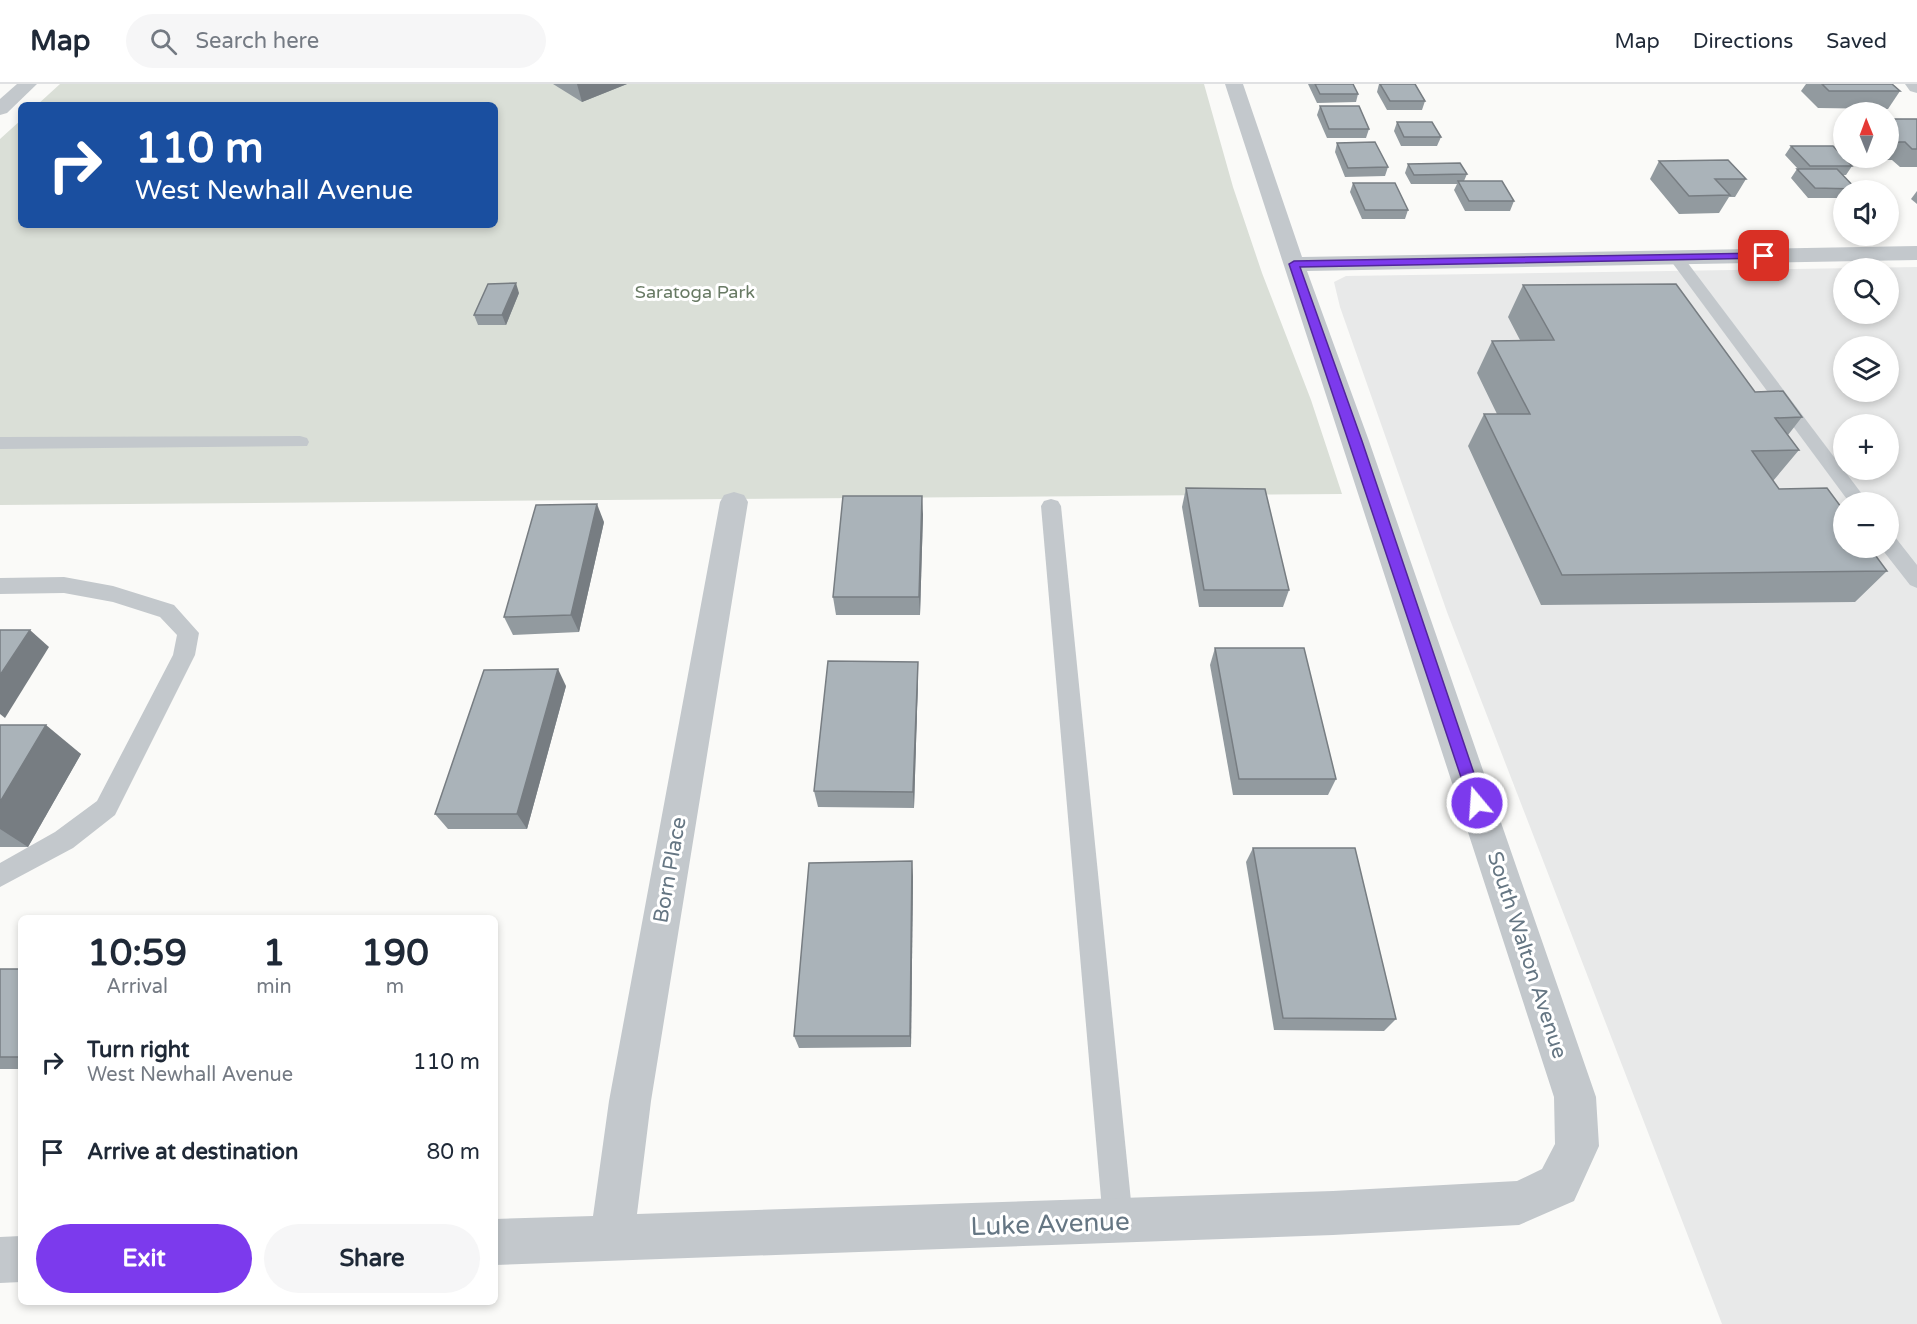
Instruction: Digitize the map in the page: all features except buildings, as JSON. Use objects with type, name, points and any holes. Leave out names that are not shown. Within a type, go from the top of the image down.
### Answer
[{"type":"street","points":[[0,109],[28,84]]},
{"type":"street","name":"South Walton Avenue","points":[[1234,84],[1575,1097],[1577,1146]]},
{"type":"street","points":[[1294,264],[1917,253]]},
{"type":"street","name":"Born Place","points":[[612,1238],[630,1101],[734,502]]},
{"type":"street","name":"Luke Avenue","points":[[498,1242],[1333,1213],[1519,1203],[1558,1185],[1577,1146]]},
{"type":"street","points":[[0,1260],[18,1259]]},
{"type":"lane","points":[[1676,257],[1852,492]]},
{"type":"lane","points":[[0,443],[300,442]]},
{"type":"lane","points":[[1051,506],[1118,1221]]},
{"type":"lane","points":[[1899,556],[1917,580]]},
{"type":"lane","points":[[0,586],[64,585],[113,594],[167,611],[188,633],[184,655],[106,808],[64,840],[0,876]]},
{"type":"shaded area","points":[[1899,267],[1917,267],[1917,1324],[1722,1324],[1447,612],[1340,307],[1334,282],[1346,276],[1833,268],[1833,324],[1899,324]]},
{"type":"green space","name":"Saratoga Park","points":[[60,84],[1204,84],[1233,187],[1262,273],[1311,400],[1342,494],[0,505],[0,139],[18,123],[18,228],[498,228],[498,102],[40,102]]},
{"type":"route","points":[[1477,803],[1356,441],[1294,264],[1764,256]]}]
